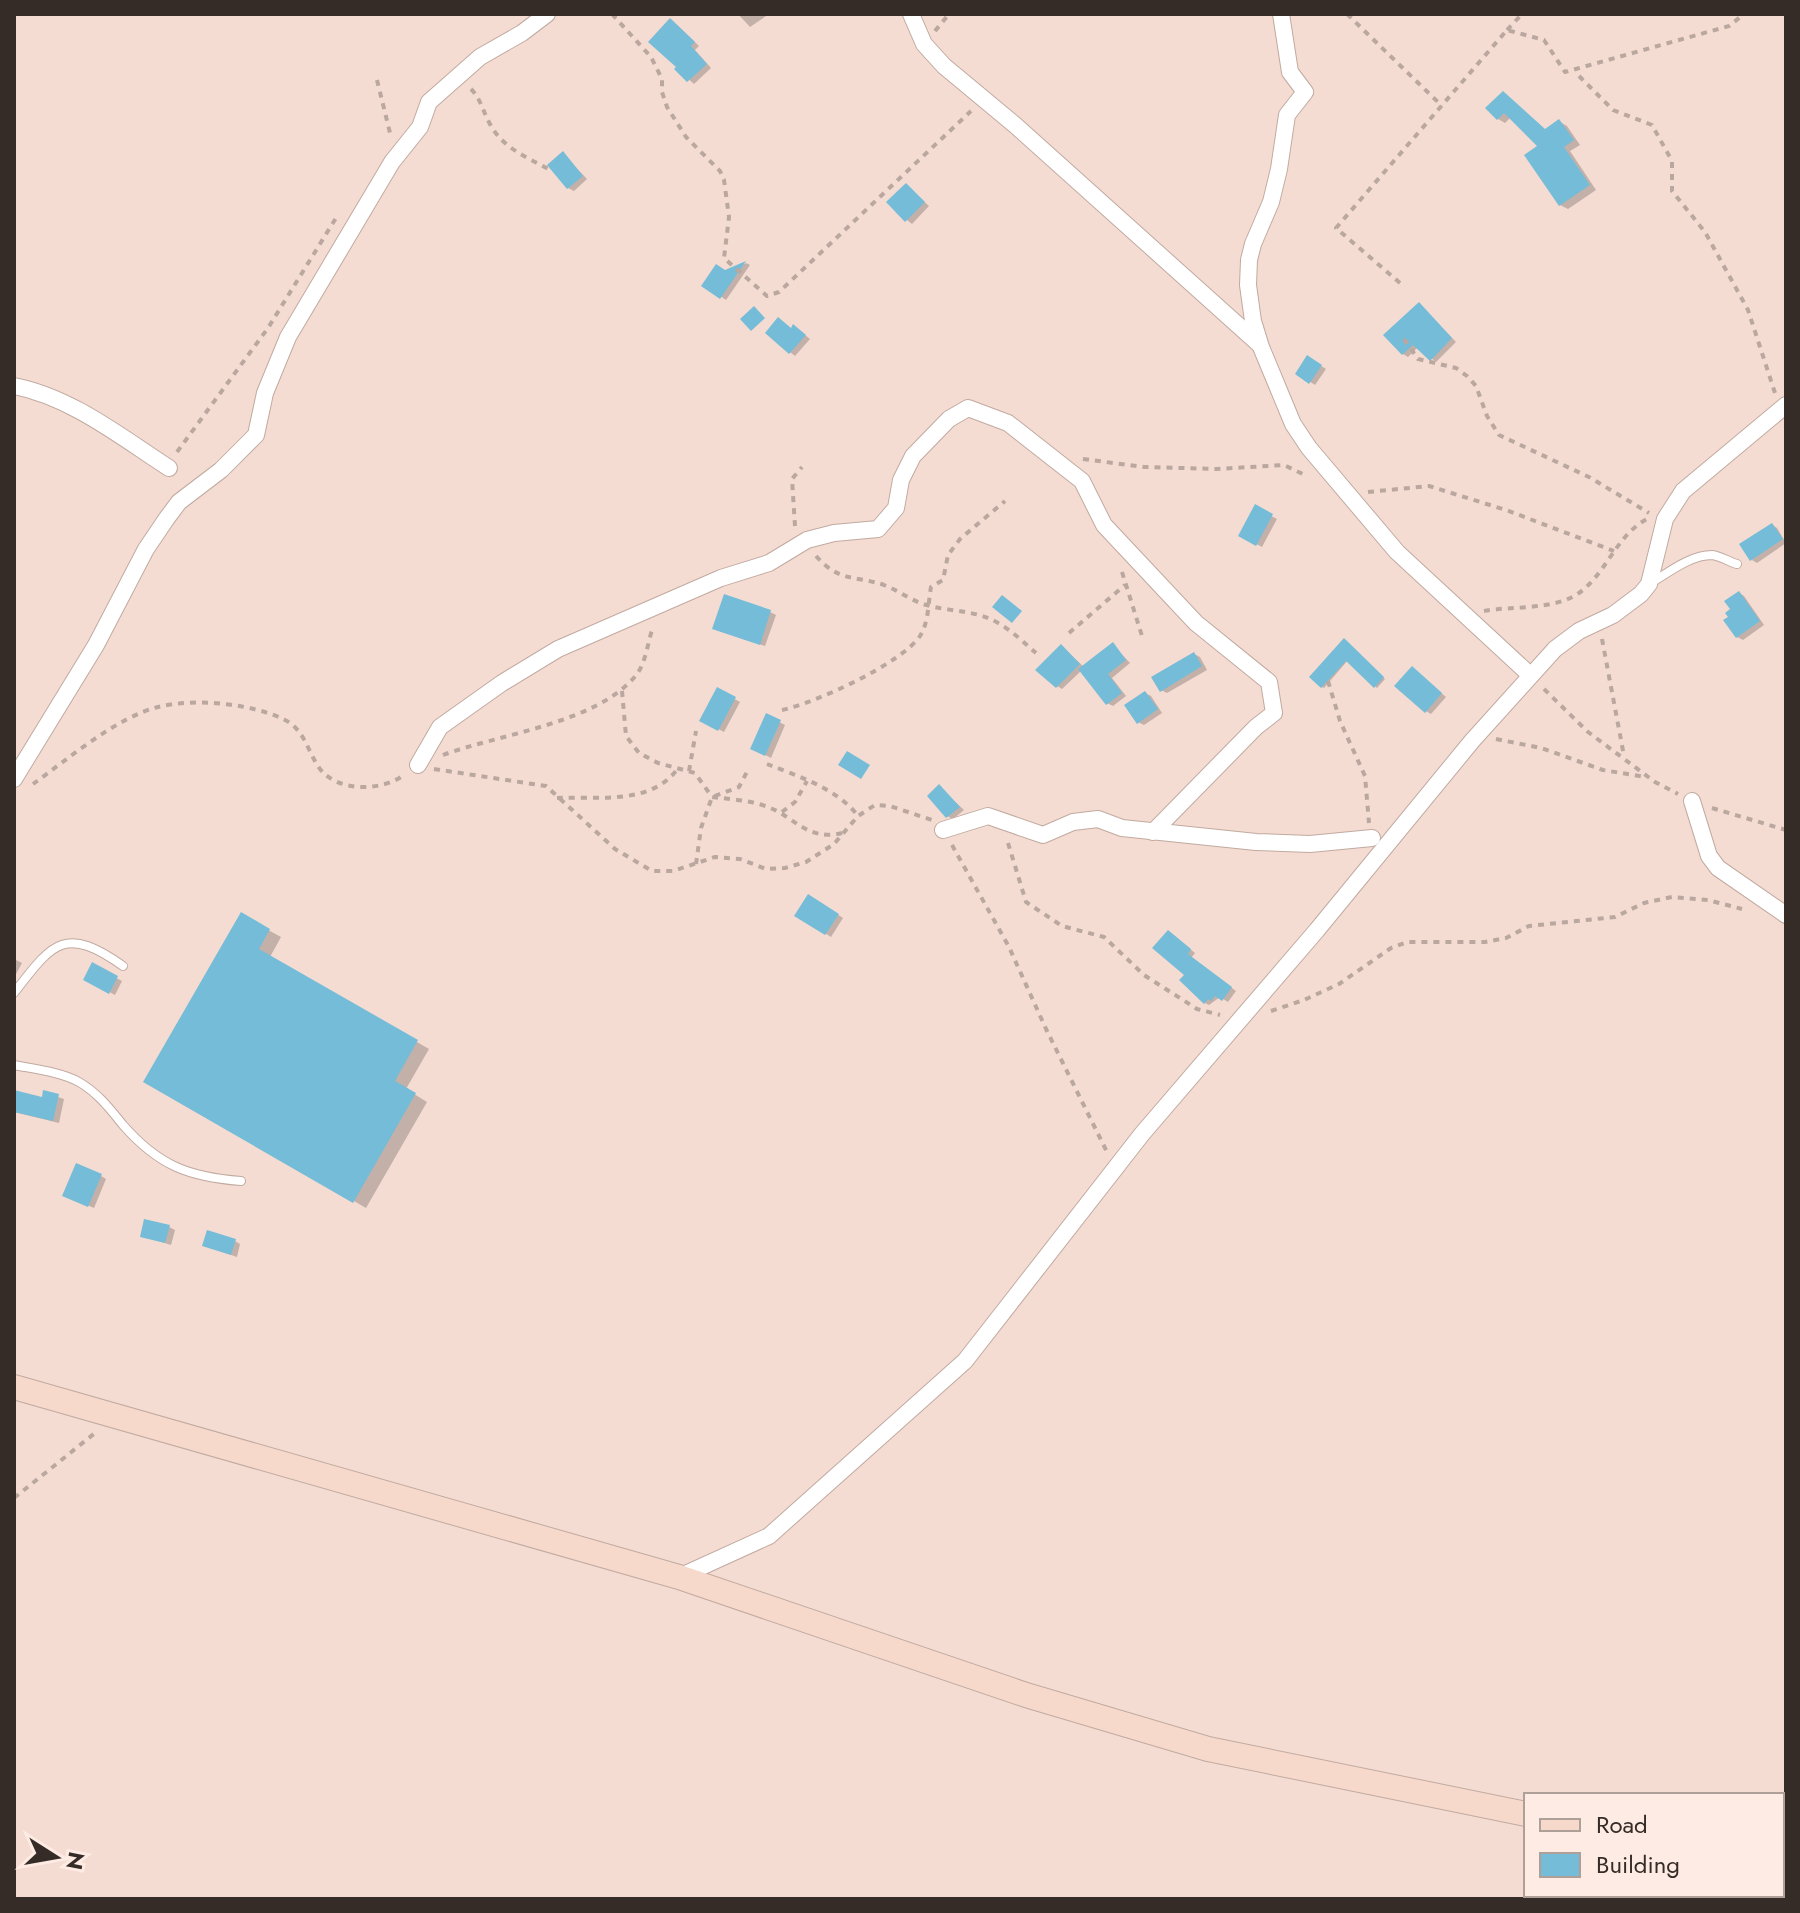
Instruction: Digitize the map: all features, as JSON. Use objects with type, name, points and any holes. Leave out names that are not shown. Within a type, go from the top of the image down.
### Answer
[{"type":"street","points":[[20,784],[146,549],[179,502],[221,470],[256,435],[265,393],[299,315],[392,162],[417,132],[429,102],[480,57],[522,33],[547,14]]},
{"type":"street","points":[[911,14],[924,44],[944,66],[1261,347]]},
{"type":"street","points":[[1281,14],[1290,72],[1305,92],[1287,115],[1277,180],[1249,260],[1248,285],[1253,321],[1261,347],[1293,424],[1309,448],[1397,552],[1530,675]]},
{"type":"street","points":[[14,386],[32,389],[59,400],[169,468]]},
{"type":"street","points":[[679,1577],[769,1536],[965,1361],[1115,1169],[1446,771],[1530,675],[1555,649],[1579,631],[1628,605],[1649,584],[1665,519],[1683,491],[1783,407]]},
{"type":"street","points":[[418,765],[440,727],[502,683],[558,649],[721,578],[769,563],[807,540],[834,533],[878,529],[896,508],[901,480],[913,456],[949,419],[968,408],[1008,423],[1082,481],[1104,525],[1116,538],[1196,623],[1269,682],[1274,713],[1256,727],[1153,832]]},
{"type":"street","points":[[1692,801],[1709,856],[1718,868],[1786,915]]},
{"type":"street","points":[[943,830],[988,816],[1043,835],[1073,822],[1098,819],[1122,828],[1153,832],[1310,844],[1372,838]]},
{"type":"street","points":[[14,1387],[679,1577],[1026,1695],[1208,1749],[1524,1814]]},
{"type":"lane","points":[[1649,584],[1676,567],[1705,556],[1737,564]]},
{"type":"lane","points":[[14,993],[34,964],[54,946],[73,943],[88,946],[102,951],[123,966]]},
{"type":"lane","points":[[14,1065],[77,1080],[100,1097],[143,1144],[184,1172],[241,1181]]},
{"type":"path","points":[[612,14],[651,57],[662,79],[667,107],[686,137],[720,171],[729,217],[724,258],[767,296],[779,292],[984,99]]},
{"type":"path","points":[[1347,14],[1442,106]]},
{"type":"path","points":[[1400,283],[1336,228],[1522,14]]},
{"type":"path","points":[[1507,30],[1544,40],[1565,72],[1729,26],[1744,14]]},
{"type":"path","points":[[459,75],[477,95],[499,138],[511,149],[552,171]]},
{"type":"path","points":[[1579,76],[1613,110],[1652,125],[1672,161],[1672,191],[1705,232],[1748,310],[1783,407]]},
{"type":"path","points":[[377,80],[391,139],[397,129]]},
{"type":"path","points":[[169,468],[268,328],[341,211]]},
{"type":"path","points":[[1404,339],[1418,359],[1456,368],[1467,376],[1476,386],[1487,416],[1499,435],[1589,477],[1653,516],[1635,526],[1624,537],[1595,578],[1573,597],[1464,614]]},
{"type":"path","points":[[802,467],[792,479],[794,525],[818,559],[831,570],[847,579],[884,585],[928,605],[980,616],[1002,625],[1036,653]]},
{"type":"path","points":[[782,710],[796,707],[871,673],[898,656],[919,637],[927,618],[931,587],[943,580],[948,555],[960,539],[1005,501]]},
{"type":"path","points":[[1116,538],[1125,585],[1142,636]]},
{"type":"path","points":[[1069,633],[1125,585]]},
{"type":"path","points":[[20,784],[111,728],[156,707],[193,702],[223,704],[287,721],[307,741],[321,770],[343,783],[376,788],[394,782],[418,765],[475,743],[523,734],[603,703],[622,690],[639,672],[659,606]]},
{"type":"path","points":[[1599,621],[1624,756]]},
{"type":"path","points":[[1530,675],[1588,732],[1655,782],[1692,801],[1786,830]]},
{"type":"path","points":[[1328,681],[1340,721],[1365,776],[1372,838]]},
{"type":"path","points":[[622,690],[626,736],[639,753],[658,763],[695,773],[712,797],[762,805],[781,812],[813,833],[828,836],[844,832]]},
{"type":"path","points":[[689,771],[696,731]]},
{"type":"path","points":[[1485,734],[1495,739],[1541,748],[1603,770],[1645,777]]},
{"type":"path","points":[[767,764],[840,798],[858,816]]},
{"type":"path","points":[[418,765],[546,786],[615,849],[652,871],[673,871],[715,857],[740,859],[766,869],[785,868],[806,862],[834,844],[858,816],[875,805],[929,817],[943,830],[1009,947],[1115,1169]]},
{"type":"path","points":[[557,798],[627,797],[656,789],[679,767]]},
{"type":"path","points":[[696,864],[703,818],[712,797],[739,787],[749,768]]},
{"type":"path","points":[[781,812],[795,802],[807,781]]},
{"type":"path","points":[[1001,821],[1026,902],[1062,926],[1104,937],[1144,975],[1197,1009],[1241,1020],[1304,1000],[1391,948],[1407,942],[1485,942],[1506,938],[1529,926],[1615,917],[1644,903],[1672,897],[1708,900],[1742,909]]},
{"type":"path","points":[[14,1498],[115,1416]]},
{"type":"building","points":[[670,18],[695,42],[691,46],[707,64],[687,82],[674,69],[676,67],[648,42]]},
{"type":"building","points":[[1503,91],[1545,129],[1559,119],[1574,140],[1564,147],[1590,185],[1559,206],[1524,155],[1537,146],[1504,113],[1497,120],[1485,108]]},
{"type":"building","points":[[563,151],[583,176],[567,189],[547,165]]},
{"type":"building","points":[[906,183],[925,202],[905,222],[886,202]]},
{"type":"building","points":[[746,261],[720,299],[701,286],[716,264],[725,270]]},
{"type":"building","points":[[1419,302],[1452,338],[1430,361],[1413,345],[1402,355],[1383,335]]},
{"type":"building","points":[[754,306],[765,318],[751,331],[740,319]]},
{"type":"building","points":[[778,317],[806,335],[789,354],[765,333]]},
{"type":"building","points":[[1307,355],[1322,365],[1309,384],[1295,374]]},
{"type":"building","points":[[1255,504],[1273,514],[1256,546],[1238,536]]},
{"type":"building","points":[[1772,523],[1783,539],[1750,561],[1739,544]]},
{"type":"building","points":[[1739,591],[1760,621],[1736,638],[1723,620],[1728,617],[1725,613],[1730,609],[1724,601]]},
{"type":"building","points":[[724,594],[771,610],[760,645],[712,629]]},
{"type":"building","points":[[1002,595],[1022,611],[1012,623],[992,607]]},
{"type":"building","points":[[1344,638],[1384,677],[1374,688],[1346,661],[1321,688],[1309,677]]},
{"type":"building","points":[[1113,642],[1126,660],[1108,674],[1122,693],[1106,705],[1078,669]]},
{"type":"building","points":[[1061,644],[1080,664],[1056,688],[1035,670]]},
{"type":"building","points":[[1194,652],[1202,666],[1160,692],[1151,677]]},
{"type":"building","points":[[1412,666],[1442,693],[1425,713],[1394,686]]},
{"type":"building","points":[[717,687],[736,697],[718,731],[699,721]]},
{"type":"building","points":[[1145,691],[1158,709],[1137,724],[1124,705]]},
{"type":"building","points":[[766,713],[781,720],[765,756],[750,749]]},
{"type":"building","points":[[847,751],[870,765],[861,779],[838,765]]},
{"type":"building","points":[[939,784],[960,807],[946,818],[927,796]]},
{"type":"building","points":[[808,894],[839,914],[825,935],[794,916]]},
{"type":"building","points":[[241,912],[270,929],[259,949],[418,1040],[395,1081],[416,1093],[353,1203],[143,1082]]},
{"type":"building","points":[[1168,930],[1191,949],[1188,954],[1232,987],[1222,1001],[1215,996],[1204,1004],[1179,980],[1184,975],[1152,948]]},
{"type":"building","points":[[92,962],[118,976],[109,994],[83,980]]},
{"type":"building","points":[[14,1090],[42,1097],[43,1090],[59,1094],[53,1121],[14,1112]]},
{"type":"building","points":[[76,1163],[102,1174],[88,1207],[62,1196]]},
{"type":"building","points":[[144,1219],[170,1225],[165,1243],[140,1237]]},
{"type":"building","points":[[207,1230],[236,1239],[231,1255],[202,1246]]}]
